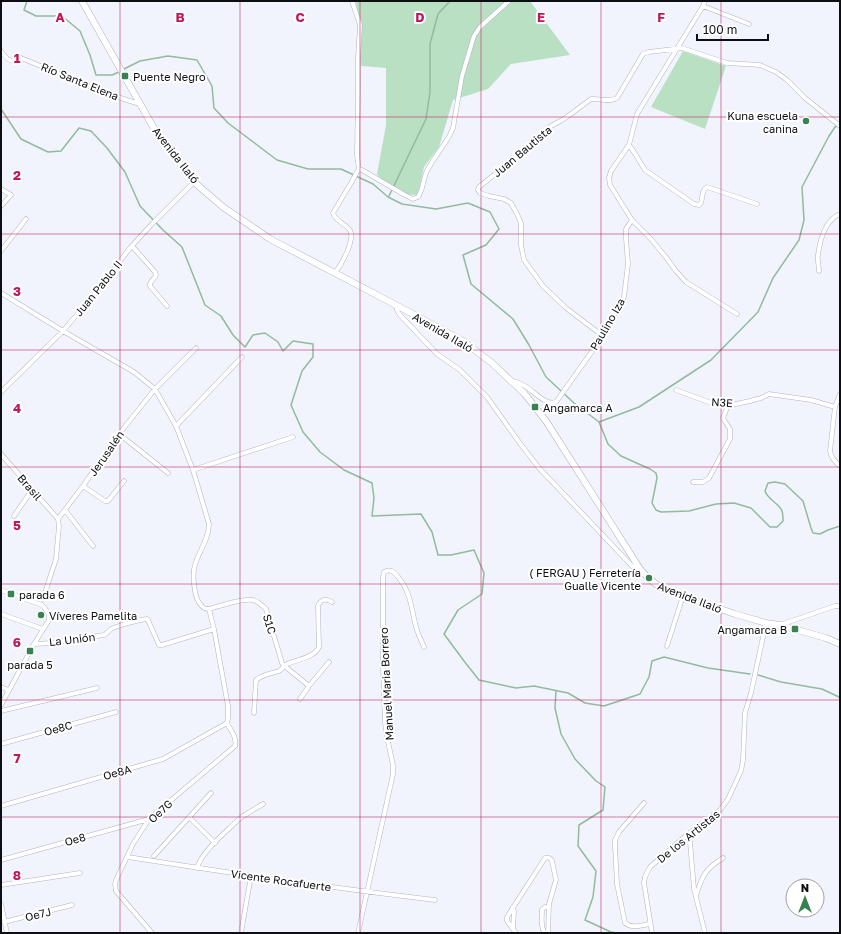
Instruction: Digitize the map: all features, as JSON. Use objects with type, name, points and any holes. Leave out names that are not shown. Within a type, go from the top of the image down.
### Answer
[{"type":"main road","name":"Avenida Ilaló","points":[[84,2],[156,132],[194,182],[223,207],[270,239],[463,341],[492,363],[524,394],[546,421],[640,569],[654,584],[665,590],[735,614],[826,638],[840,644]]},
{"type":"street","points":[[335,273],[347,253],[351,235],[349,229],[336,218],[333,213],[358,171],[358,58],[360,25],[352,1]]},
{"type":"street","points":[[358,171],[362,170],[413,199],[418,198],[421,194],[426,172],[453,128],[462,76],[474,36],[480,27],[508,1]]},
{"type":"street","points":[[705,1],[637,114],[629,145],[611,171],[609,178],[610,184],[632,220],[651,239],[686,282],[737,314]]},
{"type":"street","points":[[703,6],[749,24]]},
{"type":"street","name":"Juan Bautista","points":[[603,336],[566,308],[543,286],[524,260],[521,245],[521,223],[511,203],[504,199],[480,193],[478,190],[479,187],[530,146],[551,126],[571,114],[586,102],[594,98],[611,100],[617,98],[645,53],[682,48],[727,63],[760,65],[776,72],[787,80],[804,98],[840,126]]},
{"type":"street","name":"Río Santa Elena","points":[[1,51],[6,58],[12,61],[19,57],[97,89],[140,104]]},
{"type":"street","points":[[629,145],[645,170],[694,204],[699,205],[701,203],[703,191],[707,187],[757,204]]},
{"type":"street","name":"Juan Pablo II","points":[[1,392],[63,331],[98,290],[132,246],[194,182]]},
{"type":"street","points":[[1,189],[11,195],[1,206]]},
{"type":"street","points":[[819,271],[818,255],[825,229],[831,220],[840,214]]},
{"type":"street","points":[[1,250],[26,219]]},
{"type":"street","name":"Paulino Iza","points":[[511,381],[522,384],[550,403],[556,402],[565,387],[603,336],[624,297],[628,264],[626,229],[632,220]]},
{"type":"street","points":[[132,246],[155,272],[156,277],[150,282],[150,286],[167,306]]},
{"type":"street","points":[[1,293],[134,372],[155,389],[176,426],[193,470],[209,524],[209,531],[206,540],[194,567],[194,583],[198,602],[201,606],[209,609],[214,629],[228,706],[227,723]]},
{"type":"street","points":[[396,305],[400,315],[432,349],[460,370],[487,397],[539,468],[634,567],[640,569]]},
{"type":"street","name":"Jerusalén","points":[[58,519],[119,434],[155,389],[196,348]]},
{"type":"street","points":[[176,426],[242,357]]},
{"type":"street","name":"N3E","points":[[676,390],[714,404],[728,405],[762,398],[769,394],[811,400],[835,407]]},
{"type":"street","points":[[840,394],[835,407],[830,451],[833,459],[840,466]]},
{"type":"street","points":[[693,482],[703,482],[709,478],[730,439],[730,429],[724,420],[728,405]]},
{"type":"street","points":[[119,434],[168,473]]},
{"type":"street","points":[[193,470],[293,437]]},
{"type":"street","name":"Brasil","points":[[1,454],[58,519]]},
{"type":"street","points":[[83,486],[108,501],[124,481]]},
{"type":"street","points":[[14,516],[32,490]]},
{"type":"street","points":[[65,510],[93,546]]},
{"type":"street","points":[[43,599],[56,559],[59,526],[58,519]]},
{"type":"street","name":"Manuel Maria Borrero","points":[[358,933],[393,774],[393,765],[385,722],[383,669],[384,572],[390,570],[394,571],[402,582],[409,596],[417,630],[424,647]]},
{"type":"street","points":[[1,590],[42,605],[46,609],[49,617],[49,620],[34,644],[1,705]]},
{"type":"street","points":[[667,646],[683,596]]},
{"type":"street","name":"S1C","points":[[209,609],[245,600],[254,600],[261,604],[266,609],[282,664],[284,666]]},
{"type":"street","points":[[254,713],[256,680],[260,677],[282,670],[284,666],[317,652],[319,647],[318,606],[324,600],[332,602]]},
{"type":"street","points":[[780,625],[835,606],[840,606]]},
{"type":"street","points":[[1,614],[43,629]]},
{"type":"street","name":"La Unión","points":[[34,644],[52,643],[104,635],[109,630],[147,619],[159,645],[214,629]]},
{"type":"street","name":"De los Artistas","points":[[652,933],[644,883],[647,872],[650,867],[688,834],[720,810],[728,800],[741,771],[743,760],[745,712],[751,692],[766,623]]},
{"type":"street","points":[[300,699],[329,662]]},
{"type":"street","points":[[284,666],[309,686]]},
{"type":"street","points":[[1,687],[9,690]]},
{"type":"street","points":[[1,711],[97,688]]},
{"type":"street","name":"Oe8C","points":[[1,744],[116,712]]},
{"type":"street","name":"Oe8A","points":[[1,806],[163,759],[227,723]]},
{"type":"street","name":"Oe7G","points":[[152,933],[116,891],[116,880],[133,844],[149,818],[235,746],[235,738],[227,723]]},
{"type":"street","points":[[154,856],[211,794]]},
{"type":"street","points":[[644,803],[619,832],[615,840],[615,845],[617,884],[625,923],[633,927],[650,924]]},
{"type":"street","points":[[197,868],[200,859],[215,842],[243,816],[263,804]]},
{"type":"street","points":[[189,817],[215,842]]},
{"type":"street","name":"Oe8","points":[[1,860],[149,818]]},
{"type":"street","points":[[688,834],[694,889],[705,933]]},
{"type":"street","name":"Vicente Rocafuerte","points":[[128,857],[251,876],[435,900]]},
{"type":"street","points":[[516,933],[507,921],[507,916],[545,858],[548,857],[551,858],[556,880],[550,899],[548,933]]},
{"type":"street","points":[[696,896],[704,873],[723,858]]},
{"type":"street","points":[[1,885],[80,873]]},
{"type":"street","points":[[241,933],[251,876]]},
{"type":"street","points":[[1,904],[7,933]]},
{"type":"street","name":"Oe7J","points":[[4,922],[72,905]]},
{"type":"street","points":[[512,928],[513,907]]},
{"type":"street","points":[[545,933],[542,930],[542,910],[545,907],[549,907]]},
{"type":"green space","points":[[356,1],[530,1],[570,55],[511,64],[488,89],[453,100],[439,147],[424,167],[418,195],[402,194],[386,186],[377,174],[386,125],[386,68],[361,66]]},
{"type":"green space","points":[[683,51],[726,66],[705,129],[651,107]]},
{"type":"waterway","points":[[27,1],[24,10],[36,16],[62,16],[80,31],[96,75],[112,75],[119,72]]},
{"type":"waterway","points":[[389,196],[426,119],[430,92],[430,44],[438,14],[450,1]]},
{"type":"waterway","points":[[122,70],[140,61],[168,56],[197,60],[212,86],[214,108],[228,123],[277,160],[308,169],[341,169],[373,184],[388,197],[402,204],[436,209],[468,203],[490,212],[499,229],[486,245],[463,255],[471,284],[513,319],[546,377],[574,403],[599,422],[608,444],[621,456],[656,473],[657,478],[652,503],[656,510],[661,512],[689,511],[716,504],[734,503],[751,508],[770,527],[777,527],[783,521],[782,511],[781,508],[768,497],[765,491],[768,483],[775,482],[785,484],[803,501],[813,533],[820,534],[840,526]]},
{"type":"waterway","points":[[1,109],[21,139],[48,152],[61,151],[79,128],[91,131],[107,148],[125,172],[140,206],[182,247],[205,305],[221,316],[233,335],[245,347],[253,335],[265,333],[278,342],[283,351],[293,341],[313,344],[313,357],[302,371],[291,405],[303,432],[320,452],[344,470],[372,483],[374,498],[372,516],[421,514],[432,532],[438,555],[451,555],[474,550],[484,573],[482,594],[458,610],[444,634],[479,680],[516,688],[534,686],[568,693],[585,703],[604,706],[640,694],[649,677],[652,661],[664,657],[708,668],[750,674]]},
{"type":"waterway","points":[[599,422],[639,407],[711,360],[758,312],[773,278],[799,240],[804,220],[802,187],[829,136],[837,126]]},
{"type":"waterway","points":[[758,675],[781,682],[822,689],[839,697],[840,699]]},
{"type":"waterway","points":[[556,691],[555,708],[561,734],[575,759],[596,781],[605,787],[603,810],[579,825],[578,846],[596,871],[593,897],[585,920],[611,932],[617,933]]},
{"type":"place","name":"Puente Negro","points":[[125,76]]},
{"type":"place","name":"Kuna escuela canina","points":[[806,121]]},
{"type":"place","name":"Angamarca A","points":[[535,407]]},
{"type":"place","name":"( FERGAU ) Ferretería Gualle Vicente","points":[[649,578]]},
{"type":"place","name":"parada 6","points":[[11,594]]},
{"type":"place","name":"Víveres Pamelita","points":[[41,615]]},
{"type":"place","name":"Angamarca B","points":[[795,629]]},
{"type":"place","name":"parada 5","points":[[30,651]]}]
